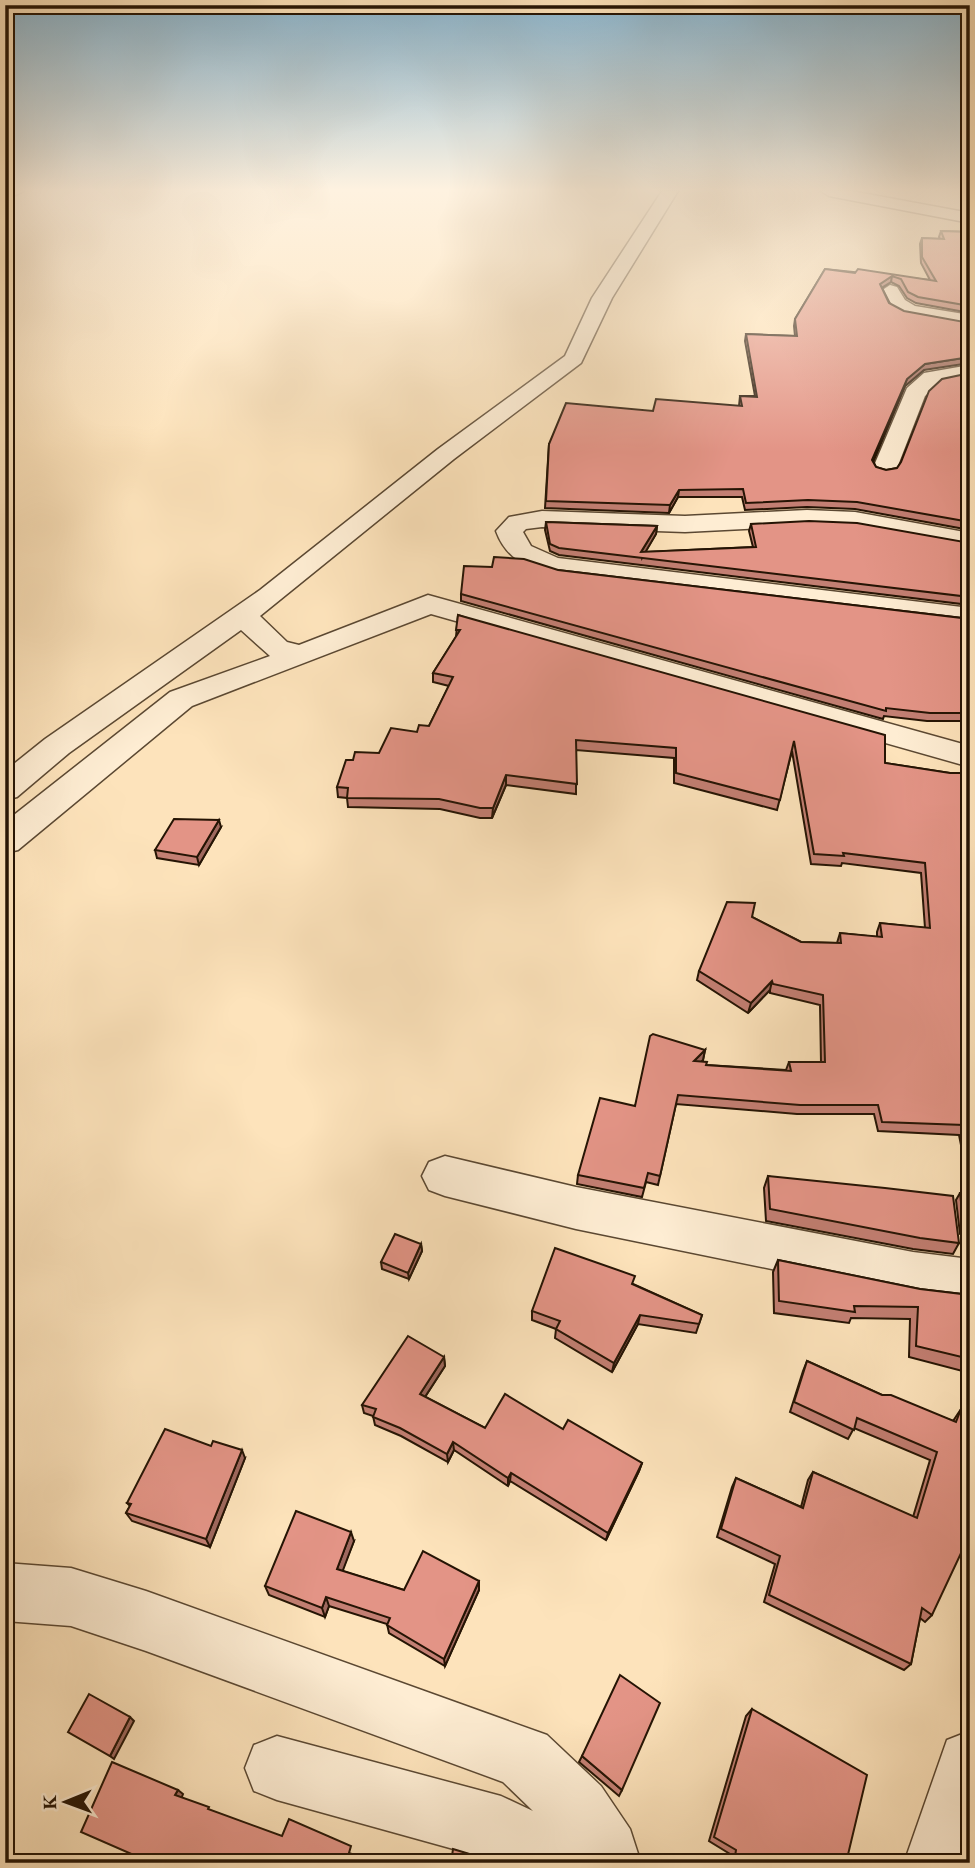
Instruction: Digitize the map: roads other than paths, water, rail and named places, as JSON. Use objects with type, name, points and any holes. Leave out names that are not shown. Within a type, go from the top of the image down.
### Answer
[{"type":"street","points":[[5,789],[57,746],[321,556],[446,454],[573,359],[602,298],[615,278]]},
{"type":"street","points":[[890,291],[897,304],[910,311],[970,321]]},
{"type":"street","points":[[885,468],[915,393],[932,377],[970,371]]},
{"type":"street","points":[[970,541],[855,520],[807,518],[685,524],[542,519],[518,522],[509,531],[512,543],[523,555],[542,562],[597,573],[970,617]]},
{"type":"street","points":[[5,841],[181,699],[408,614],[428,604],[970,757]]},
{"type":"street","points":[[242,615],[276,648],[300,655]]},
{"type":"street","points":[[445,1176],[576,1208],[913,1275],[970,1282]]},
{"type":"street","points":[[5,1592],[71,1597],[146,1621],[524,1758],[578,1809],[606,1853],[608,1863]]},
{"type":"street","points":[[937,1863],[970,1763]]},
{"type":"street","points":[[277,1769],[383,1794],[501,1829],[556,1863]]}]
